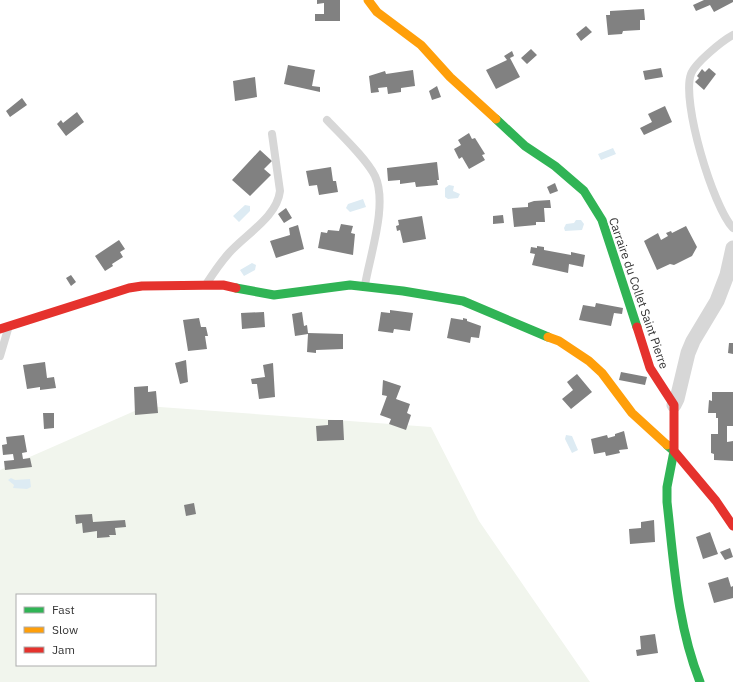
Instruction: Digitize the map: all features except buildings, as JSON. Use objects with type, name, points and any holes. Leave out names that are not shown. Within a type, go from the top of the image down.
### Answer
[{"type":"street","name":"Carraire du Collet Saint Pierre","points":[[368,0],[377,12],[421,45],[450,77],[525,146],[559,169],[584,191],[602,220],[650,368],[674,405]]},
{"type":"street","points":[[700,682],[687,650],[667,502],[667,487],[674,451],[674,405],[677,399],[688,353],[693,340],[717,301],[727,275],[733,248]]},
{"type":"street","points":[[4,328],[129,288],[150,285],[233,285],[274,294],[305,292],[350,285],[463,301],[559,341],[596,366],[632,413],[674,451],[711,495],[733,526]]},
{"type":"lane","points":[[733,35],[697,65],[690,75],[689,85],[698,142],[705,170],[714,193],[733,228]]},
{"type":"lane","points":[[327,120],[369,168],[380,190],[379,208],[365,286]]},
{"type":"lane","points":[[205,286],[229,253],[272,211],[279,199],[280,191],[272,134]]},
{"type":"lane","points":[[0,356],[4,328]]},
{"type":"shaded area","points":[[613,148],[616,154],[601,160],[598,154]]},
{"type":"shaded area","points":[[449,185],[454,186],[453,191],[460,194],[458,198],[448,199],[445,197],[445,188]]},
{"type":"shaded area","points":[[363,199],[366,207],[350,212],[346,208],[348,204]]},
{"type":"shaded area","points":[[245,205],[250,206],[250,211],[239,222],[233,216]]},
{"type":"shaded area","points":[[576,220],[581,220],[584,224],[582,230],[565,231],[564,228],[566,224],[574,223]]},
{"type":"shaded area","points":[[252,263],[256,265],[255,270],[244,276],[240,270]]},
{"type":"shaded area","points":[[146,406],[431,427],[479,521],[590,682],[0,682],[0,470]]},
{"type":"shaded area","points":[[566,435],[572,436],[578,450],[572,453],[565,439]]},
{"type":"shaded area","points":[[11,478],[15,480],[30,479],[31,487],[27,489],[13,488],[14,485],[8,480]]},
{"type":"traffic: fast","points":[[496,119],[525,146],[555,166],[584,191],[602,220],[637,327]]},
{"type":"traffic: fast","points":[[236,288],[274,295],[350,285],[403,291],[463,301],[548,337]]},
{"type":"traffic: fast","points":[[667,445],[674,451],[667,487],[667,502],[674,570],[686,638],[700,682]]},
{"type":"traffic: slow","points":[[368,0],[377,12],[421,45],[450,77],[496,119]]},
{"type":"traffic: slow","points":[[548,337],[559,341],[589,361],[602,373],[632,413],[667,445]]},
{"type":"traffic: jam","points":[[0,329],[129,288],[142,286],[223,285],[236,288]]},
{"type":"traffic: jam","points":[[637,327],[650,368],[674,405],[674,451],[716,501],[733,526]]}]
